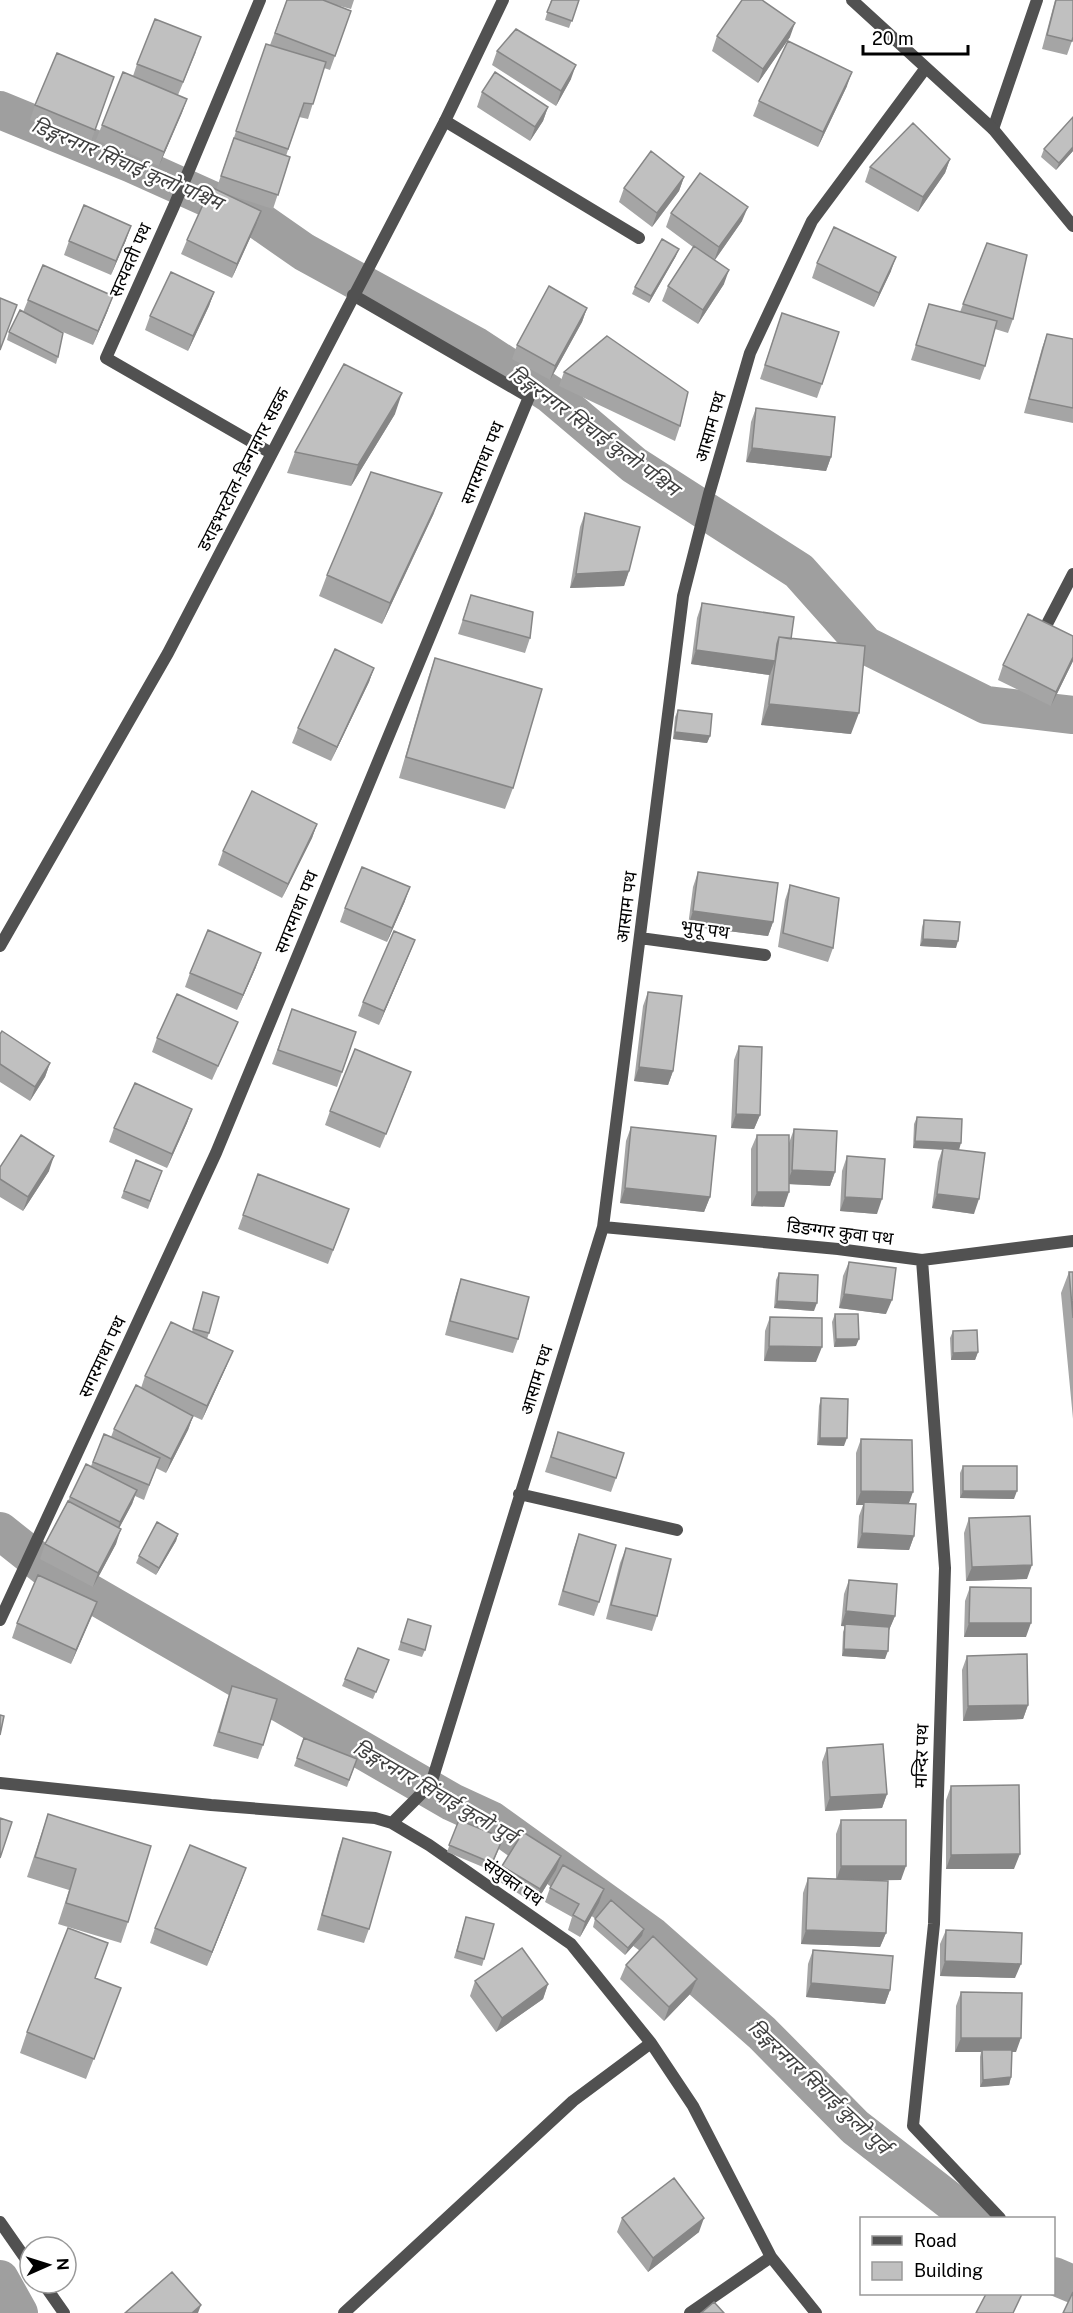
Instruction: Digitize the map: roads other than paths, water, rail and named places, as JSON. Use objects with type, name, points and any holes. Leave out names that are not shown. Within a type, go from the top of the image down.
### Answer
[{"type":"street","name":"सत्यवती पथ","points":[[260,0],[177,198],[106,358],[271,453]]},
{"type":"street","name":"डराइभरटोल-डिन्गनगर सडक","points":[[0,946],[168,653],[445,121],[503,0]]},
{"type":"street","points":[[852,0],[993,129],[1073,226]]},
{"type":"street","points":[[993,129],[1037,0]]},
{"type":"street","name":"आसाम पथ","points":[[393,1822],[431,1784],[603,1227],[683,596],[708,497],[750,353],[812,221],[925,69]]},
{"type":"street","points":[[445,121],[639,238]]},
{"type":"street","name":"सगरमाथा पथ","points":[[0,1620],[216,1153],[529,397],[353,296]]},
{"type":"street","points":[[1047,624],[1073,574]]},
{"type":"street","name":"भुपू पथ","points":[[640,938],[765,955]]},
{"type":"street","name":"डिङग्गर कुवा पथ","points":[[603,1227],[826,1248],[922,1260],[1073,1241]]},
{"type":"street","name":"मन्दिर पथ","points":[[922,1260],[945,1568],[934,1924],[913,2126],[999,2217]]},
{"type":"street","points":[[519,1494],[677,1530]]},
{"type":"street","name":"संयुक्त पथ","points":[[0,1783],[211,1805],[375,1818],[393,1822],[429,1845],[571,1944],[651,2043],[693,2106],[771,2257],[816,2313]]},
{"type":"street","points":[[344,2313],[573,2101],[651,2043]]},
{"type":"street","points":[[0,2222],[18,2248]]},
{"type":"street","points":[[690,2313],[771,2257]]},
{"type":"street","points":[[51,2295],[64,2313]]},
{"type":"waterway","name":"डिङ्गरनगर सिंचाई कुलो पश्चिम","points":[[0,110],[132,164],[261,222],[304,252],[476,346],[550,394],[634,465],[799,571],[865,645],[986,705],[1073,715]]},
{"type":"waterway","name":"डिङ्गरनगर सिंचाई कुलो पुर्व","points":[[0,1531],[48,1569],[452,1802],[491,1820],[652,1936],[762,2033],[855,2127],[971,2217]]},
{"type":"waterway","name":"डिङ्गरनगर सिंचाई कुलो पुर्व","points":[[1055,2276],[1073,2284]]},
{"type":"waterway","points":[[0,2279],[19,2313]]}]
